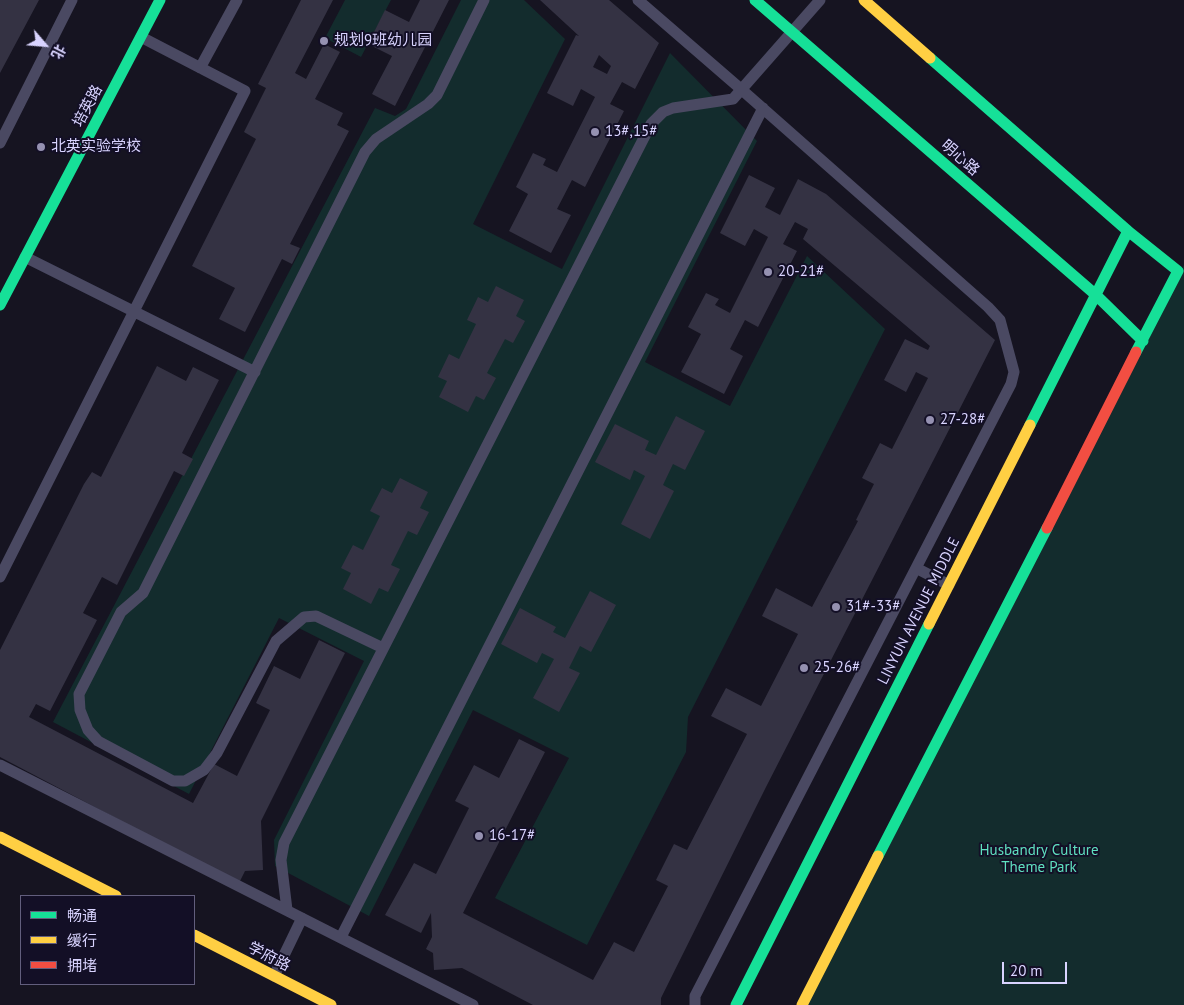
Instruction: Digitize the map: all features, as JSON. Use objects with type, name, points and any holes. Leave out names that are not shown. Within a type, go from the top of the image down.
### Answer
[{"type":"street","name":"培英路","points":[[0,305],[160,0]]},
{"type":"street","name":"明心路","points":[[755,0],[1096,295],[1143,341]]},
{"type":"street","points":[[802,1005],[1178,271],[1128,231],[864,0]]},
{"type":"street","name":"LINYUN AVENUE MIDDLE","points":[[736,1005],[1128,231]]},
{"type":"street","points":[[0,837],[114,895]]},
{"type":"street","name":"学府路","points":[[195,936],[331,1005]]},
{"type":"lane","points":[[0,143],[5,122],[72,0]]},
{"type":"lane","points":[[200,68],[237,0]]},
{"type":"lane","points":[[383,648],[316,616],[304,617],[276,641],[217,753],[204,770],[185,780],[173,781],[98,741],[88,730],[80,710],[79,694],[121,612],[143,593],[365,152],[376,139],[428,104],[437,95],[484,0]]},
{"type":"lane","points":[[638,0],[988,307],[1000,320],[1014,372],[1011,384],[695,996],[695,1005]]},
{"type":"lane","points":[[286,910],[282,860],[284,843],[651,124],[663,112],[674,108],[734,99],[820,0]]},
{"type":"lane","points":[[0,576],[245,91],[141,37]]},
{"type":"lane","points":[[341,937],[763,108]]},
{"type":"lane","points":[[25,257],[255,372]]},
{"type":"lane","points":[[916,568],[949,585]]},
{"type":"lane","points":[[0,765],[473,1005]]},
{"type":"lane","points":[[274,976],[302,918]]},
{"type":"green space","points":[[345,0],[391,0],[361,57],[325,38]]},
{"type":"green space","points":[[461,0],[524,0],[565,39],[473,224],[562,269],[670,53],[757,141],[645,362],[730,406],[807,256],[885,329],[688,717],[686,752],[587,945],[495,898],[569,758],[473,710],[369,916],[275,866],[274,840],[364,661],[279,618],[189,794],[53,722],[375,108],[395,116],[406,109]]},
{"type":"green space","name":"Husbandry Culture Theme Park","points":[[1184,265],[1184,1005],[802,1005]]},
{"type":"building","points":[[0,0],[39,0],[0,73]]},
{"type":"building","points":[[301,0],[333,0],[295,73],[306,79],[324,44],[340,52],[315,99],[343,113],[337,125],[349,131],[290,244],[300,248],[292,264],[282,259],[245,332],[219,319],[235,288],[192,266],[256,139],[244,132],[266,88],[258,84]]},
{"type":"building","points":[[420,0],[449,0],[395,106],[372,94],[392,56],[368,44],[385,10],[409,22]]},
{"type":"building","name":"13#,15#","points":[[540,0],[609,0],[659,43],[635,89],[622,82],[610,104],[624,111],[585,187],[572,180],[557,209],[571,215],[551,253],[509,231],[528,194],[516,187],[533,153],[546,159],[543,165],[557,172],[595,97],[581,89],[573,106],[547,93],[576,35],[579,36]],"holes":[[[599,55],[611,66],[607,74],[593,67]]]},
{"type":"building","name":"31#-33#","points":[[749,175],[775,188],[765,207],[780,215],[798,179],[826,194],[995,340],[766,787],[661,998],[661,1005],[533,1005],[462,968],[434,970],[433,953],[426,949],[432,937],[431,913],[421,933],[385,915],[414,863],[436,874],[469,808],[455,801],[474,765],[499,778],[519,739],[545,752],[463,913],[593,980],[614,942],[634,952],[668,886],[656,880],[674,844],[687,850],[747,734],[711,716],[726,688],[761,706],[798,634],[762,616],[776,588],[812,607],[858,521],[856,520],[874,484],[862,478],[880,443],[892,449],[928,378],[916,372],[906,392],[884,380],[905,339],[928,350],[930,346],[803,239],[808,229],[795,222],[783,244],[797,251],[758,327],[745,320],[730,349],[743,356],[724,394],[681,372],[701,334],[688,327],[706,293],[719,299],[715,305],[730,313],[768,237],[754,229],[745,246],[720,233]]},
{"type":"building","points":[[496,286],[524,300],[516,316],[525,321],[513,343],[505,339],[487,373],[496,378],[484,400],[476,396],[468,412],[439,397],[447,381],[438,377],[449,354],[459,359],[476,324],[467,320],[478,297],[488,302]]},
{"type":"building","points":[[157,366],[186,381],[193,367],[219,380],[182,453],[193,459],[184,476],[174,471],[117,585],[102,577],[83,613],[97,620],[50,711],[36,704],[29,717],[193,803],[214,764],[237,776],[270,710],[256,703],[274,666],[300,679],[319,640],[345,653],[261,821],[263,870],[245,871],[239,883],[0,757],[0,650],[84,484],[92,472],[101,477]]},
{"type":"building","points":[[676,416],[705,431],[685,470],[673,464],[663,485],[674,491],[650,539],[621,524],[645,476],[634,470],[630,480],[595,462],[615,424],[649,441],[645,450],[656,455]]},
{"type":"building","points":[[400,478],[428,492],[420,508],[429,512],[417,535],[408,531],[391,565],[400,569],[388,592],[379,588],[371,604],[343,589],[351,573],[341,568],[353,545],[363,550],[380,516],[370,511],[382,488],[392,493]]},
{"type":"building","points":[[590,591],[616,605],[591,652],[580,646],[569,668],[580,673],[559,712],[533,698],[554,659],[542,653],[537,663],[501,644],[520,608],[556,627],[553,632],[565,638]]},
{"type":"traffic: fast","points":[[0,305],[160,0]]},
{"type":"traffic: fast","points":[[755,0],[1096,295],[1143,341]]},
{"type":"traffic: fast","points":[[930,58],[1128,231],[1178,271],[1136,352]]},
{"type":"traffic: fast","points":[[1030,425],[1128,231]]},
{"type":"traffic: fast","points":[[878,856],[1047,528]]},
{"type":"traffic: fast","points":[[736,1005],[929,624]]},
{"type":"traffic: slow","points":[[864,0],[930,58]]},
{"type":"traffic: slow","points":[[929,624],[1030,425]]},
{"type":"traffic: slow","points":[[0,837],[114,895]]},
{"type":"traffic: slow","points":[[802,1005],[878,856]]},
{"type":"traffic: slow","points":[[195,936],[331,1005]]},
{"type":"traffic: jam","points":[[1047,528],[1136,352]]},
{"type":"place","name":"规划9班幼儿园","points":[[324,41]]},
{"type":"place","name":"13#,15#","points":[[595,132]]},
{"type":"place","name":"北英实验学校","points":[[41,147]]},
{"type":"place","name":"20-21#","points":[[768,272]]},
{"type":"place","name":"27-28#","points":[[930,420]]},
{"type":"place","name":"31#-33#","points":[[836,607]]},
{"type":"place","name":"25-26#","points":[[804,668]]},
{"type":"place","name":"16-17#","points":[[479,836]]}]
